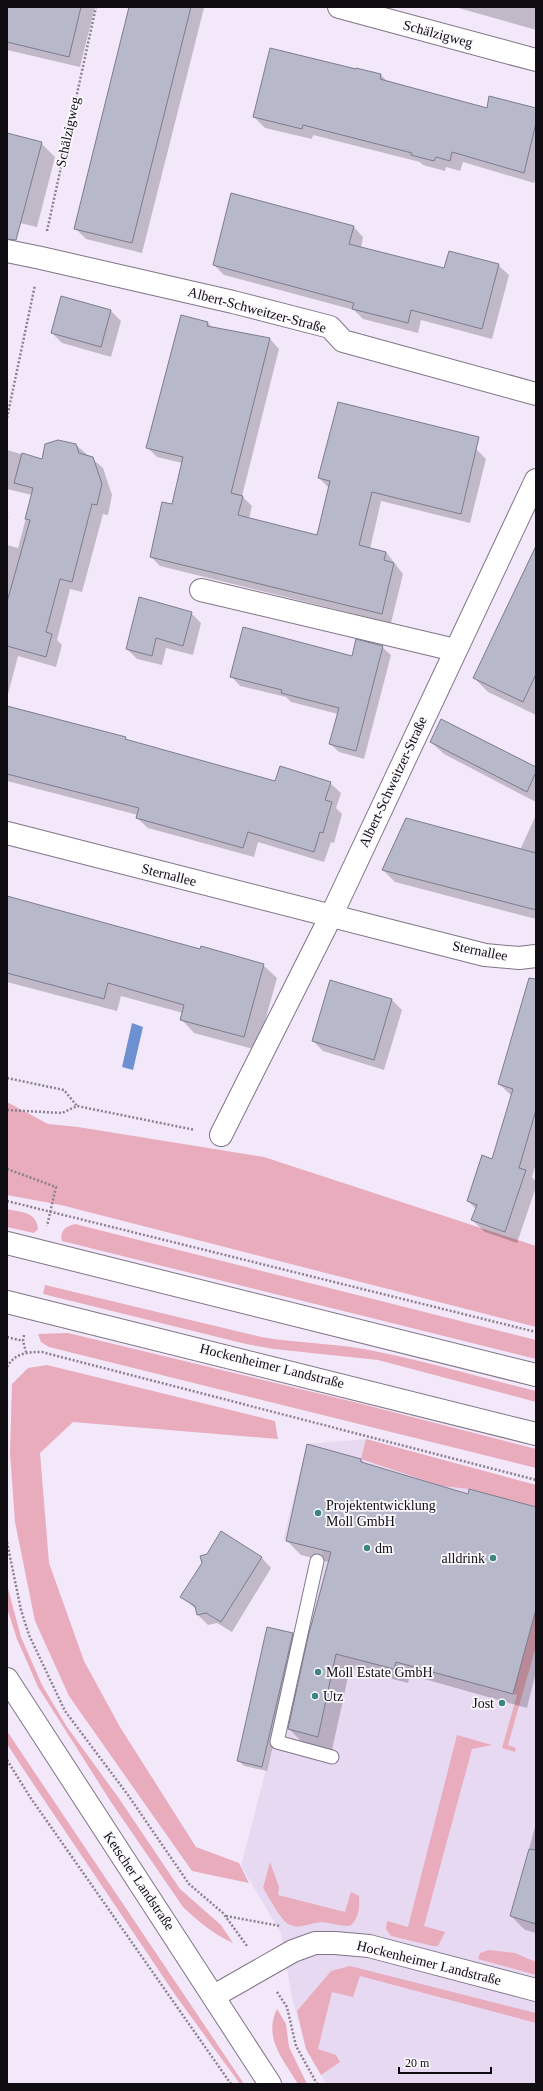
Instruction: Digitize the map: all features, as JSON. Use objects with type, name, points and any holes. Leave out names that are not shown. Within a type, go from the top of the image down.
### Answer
[{"type":"street","name":"Schälzigweg","points":[[339,7],[536,60]]},
{"type":"street","name":"Albert-Schweitzer-Straße","points":[[7,252],[41,258],[233,302],[330,327],[343,341],[536,394]]},
{"type":"street","name":"Albert-Schweitzer-Straße","points":[[332,914],[536,480]]},
{"type":"street","points":[[201,590],[455,650]]},
{"type":"street","name":"Sternallee","points":[[7,833],[142,868],[332,914],[485,955],[519,958],[536,956]]},
{"type":"street","points":[[221,1135],[332,914]]},
{"type":"street","points":[[7,1243],[536,1375]]},
{"type":"street","name":"Hockenheimer Landstraße","points":[[7,1302],[215,1352],[536,1434]]},
{"type":"street","name":"Ketscher Landstraße","points":[[7,1679],[77,1789],[214,1996],[270,2084]]},
{"type":"street","name":"Hockenheimer Landstraße","points":[[214,1996],[293,1951],[310,1945],[335,1943],[369,1946],[536,1990]]},
{"type":"lane","points":[[317,1561],[276,1742],[332,1757]]},
{"type":"path","name":"Schälzigweg","points":[[41,258],[96,7]]},
{"type":"path","points":[[7,418],[41,258]]},
{"type":"path","points":[[7,1078],[64,1090],[77,1106]]},
{"type":"path","points":[[7,1110],[62,1113],[77,1106],[221,1135]]},
{"type":"path","points":[[7,1169],[56,1187],[51,1211]]},
{"type":"path","points":[[7,1201],[536,1332]]},
{"type":"path","points":[[7,1337],[23,1341],[26,1352]]},
{"type":"path","points":[[7,1366],[17,1356],[26,1352],[42,1352],[536,1480]]},
{"type":"path","points":[[7,1542],[21,1610],[29,1635],[65,1711],[128,1795],[188,1884],[226,1916],[262,1968],[287,2007],[296,2046],[317,2084]]},
{"type":"path","points":[[7,1760],[30,1797],[231,2084]]},
{"type":"path","points":[[226,1916],[289,1928],[310,1945]]},
{"type":"shaded area","points":[[7,1102],[48,1124],[78,1127],[264,1157],[536,1246],[536,1327],[61,1205],[7,1195]]},
{"type":"shaded area","points":[[7,1209],[23,1212],[31,1216],[37,1223],[38,1229],[34,1233],[7,1227]]},
{"type":"shaded area","points":[[75,1224],[536,1340],[536,1359],[62,1241],[62,1232],[69,1226]]},
{"type":"shaded area","points":[[45,1285],[261,1337],[351,1347],[407,1358],[536,1391],[536,1402],[378,1360],[274,1349],[246,1344],[43,1294]]},
{"type":"shaded area","points":[[68,1333],[354,1402],[536,1449],[536,1468],[49,1347],[41,1342],[38,1334]]},
{"type":"shaded area","points":[[47,1365],[275,1421],[278,1439],[73,1422],[40,1453],[49,1563],[84,1661],[120,1727],[196,1847],[239,1863],[249,1883],[192,1871],[69,1696],[35,1621],[15,1522],[10,1453],[12,1384],[28,1368]]},
{"type":"shaded area","points":[[366,1439],[536,1485],[536,2084],[326,2084],[306,2049],[292,1998],[281,1933],[241,1866],[323,1550],[283,1540],[307,1444]]},
{"type":"shaded area","points":[[366,1439],[536,1485],[536,1507],[469,1489],[442,1486],[361,1459]]},
{"type":"shaded area","points":[[7,1585],[21,1637],[42,1685],[67,1727],[118,1797],[180,1889],[221,1925],[233,1943],[206,1927],[183,1907],[111,1802],[38,1687],[17,1639],[7,1608]]},
{"type":"shaded area","points":[[536,1609],[536,1646],[508,1745],[516,1748],[515,1752],[502,1748],[517,1695],[513,1694]]},
{"type":"shaded area","points":[[7,1731],[244,2084],[240,2084],[176,1996],[26,1773],[7,1744]]},
{"type":"shaded area","points":[[457,1735],[492,1745],[472,1749],[424,1926],[445,1932],[438,1946],[433,1946],[391,1936],[386,1929],[387,1921],[408,1927]]},
{"type":"shaded area","points":[[270,1862],[279,1887],[278,1895],[345,1912],[351,1892],[359,1896],[358,1912],[354,1922],[349,1926],[321,1922],[300,1926],[292,1926],[288,1924],[278,1913],[263,1888]]},
{"type":"shaded area","points":[[489,1950],[515,1953],[536,1962],[536,1975],[478,1959],[480,1953]]},
{"type":"shaded area","points":[[350,1966],[536,2013],[536,2023],[360,1976],[353,1997],[332,1992],[318,2049],[336,2055],[340,2062],[321,2075],[306,2049],[297,2011],[331,1971]]},
{"type":"shaded area","points":[[277,2009],[286,2024],[289,2047],[307,2084],[298,2084],[277,2048],[272,2029],[273,2020]]},
{"type":"water","points":[[132,1023],[143,1027],[133,1070],[122,1067]]},
{"type":"building","points":[[7,7],[81,7],[69,57],[7,42]]},
{"type":"building","points":[[129,7],[191,7],[132,243],[74,229]]},
{"type":"building","points":[[270,48],[381,74],[380,79],[487,108],[489,96],[536,108],[536,123],[524,173],[452,152],[450,161],[436,157],[434,161],[411,155],[412,153],[303,125],[302,129],[253,117]]},
{"type":"building","points":[[7,133],[42,142],[16,240],[7,239]]},
{"type":"building","points":[[231,193],[354,226],[349,244],[444,268],[449,251],[499,264],[482,329],[411,310],[408,323],[352,309],[354,303],[213,265]]},
{"type":"building","points":[[61,296],[111,310],[101,347],[51,333]]},
{"type":"building","points":[[181,315],[208,322],[207,326],[270,338],[231,493],[243,496],[238,515],[317,535],[330,481],[318,478],[338,402],[479,437],[461,514],[372,492],[359,545],[386,552],[384,560],[394,563],[382,614],[150,557],[162,502],[172,504],[183,457],[146,448]]},
{"type":"building","points":[[58,440],[76,444],[79,453],[93,457],[102,484],[97,505],[92,504],[72,582],[60,579],[46,632],[52,634],[46,657],[7,646],[7,602],[30,520],[25,519],[33,488],[14,483],[22,453],[42,459],[45,444]]},
{"type":"building","points":[[536,546],[536,674],[523,702],[473,678]]},
{"type":"building","points":[[139,597],[192,612],[183,646],[156,638],[152,656],[126,649]]},
{"type":"building","points":[[243,627],[352,656],[356,639],[383,646],[356,751],[329,744],[339,708],[281,693],[282,690],[230,677]]},
{"type":"building","points":[[7,706],[126,737],[125,739],[275,781],[280,766],[331,782],[325,800],[332,802],[323,833],[320,832],[314,852],[248,832],[243,848],[136,818],[139,808],[7,774]]},
{"type":"building","points":[[441,719],[536,767],[536,772],[527,792],[430,742]]},
{"type":"building","points":[[406,818],[536,853],[536,910],[382,870]]},
{"type":"building","points":[[7,896],[200,949],[201,946],[264,964],[244,1037],[180,1020],[184,1005],[108,983],[104,999],[7,973]]},
{"type":"building","points":[[529,978],[536,979],[536,1110],[519,1168],[526,1170],[505,1232],[471,1220],[477,1205],[467,1201],[482,1155],[492,1159],[513,1089],[498,1084]]},
{"type":"building","points":[[330,980],[392,999],[374,1060],[312,1041]]},
{"type":"building","points":[[307,1444],[361,1459],[361,1462],[468,1494],[469,1489],[536,1507],[536,1609],[513,1694],[396,1662],[394,1669],[336,1654],[318,1737],[288,1729],[308,1637],[331,1552],[286,1541]]},
{"type":"building","points":[[221,1531],[262,1557],[221,1622],[206,1613],[197,1615],[195,1606],[180,1597],[202,1563],[200,1556],[207,1554]]},
{"type":"building","points":[[267,1627],[293,1633],[262,1767],[237,1761]]},
{"type":"building","points":[[529,1849],[536,1850],[536,1924],[510,1916]]},
{"type":"place","name":"Projektentwicklung Moll GmbH","points":[[318,1513]]},
{"type":"place","name":"dm","points":[[367,1548]]},
{"type":"place","name":"alldrink","points":[[493,1558]]},
{"type":"place","name":"Moll Estate GmbH","points":[[318,1672]]},
{"type":"place","name":"Utz","points":[[315,1696]]},
{"type":"place","name":"Jost","points":[[502,1703]]}]
